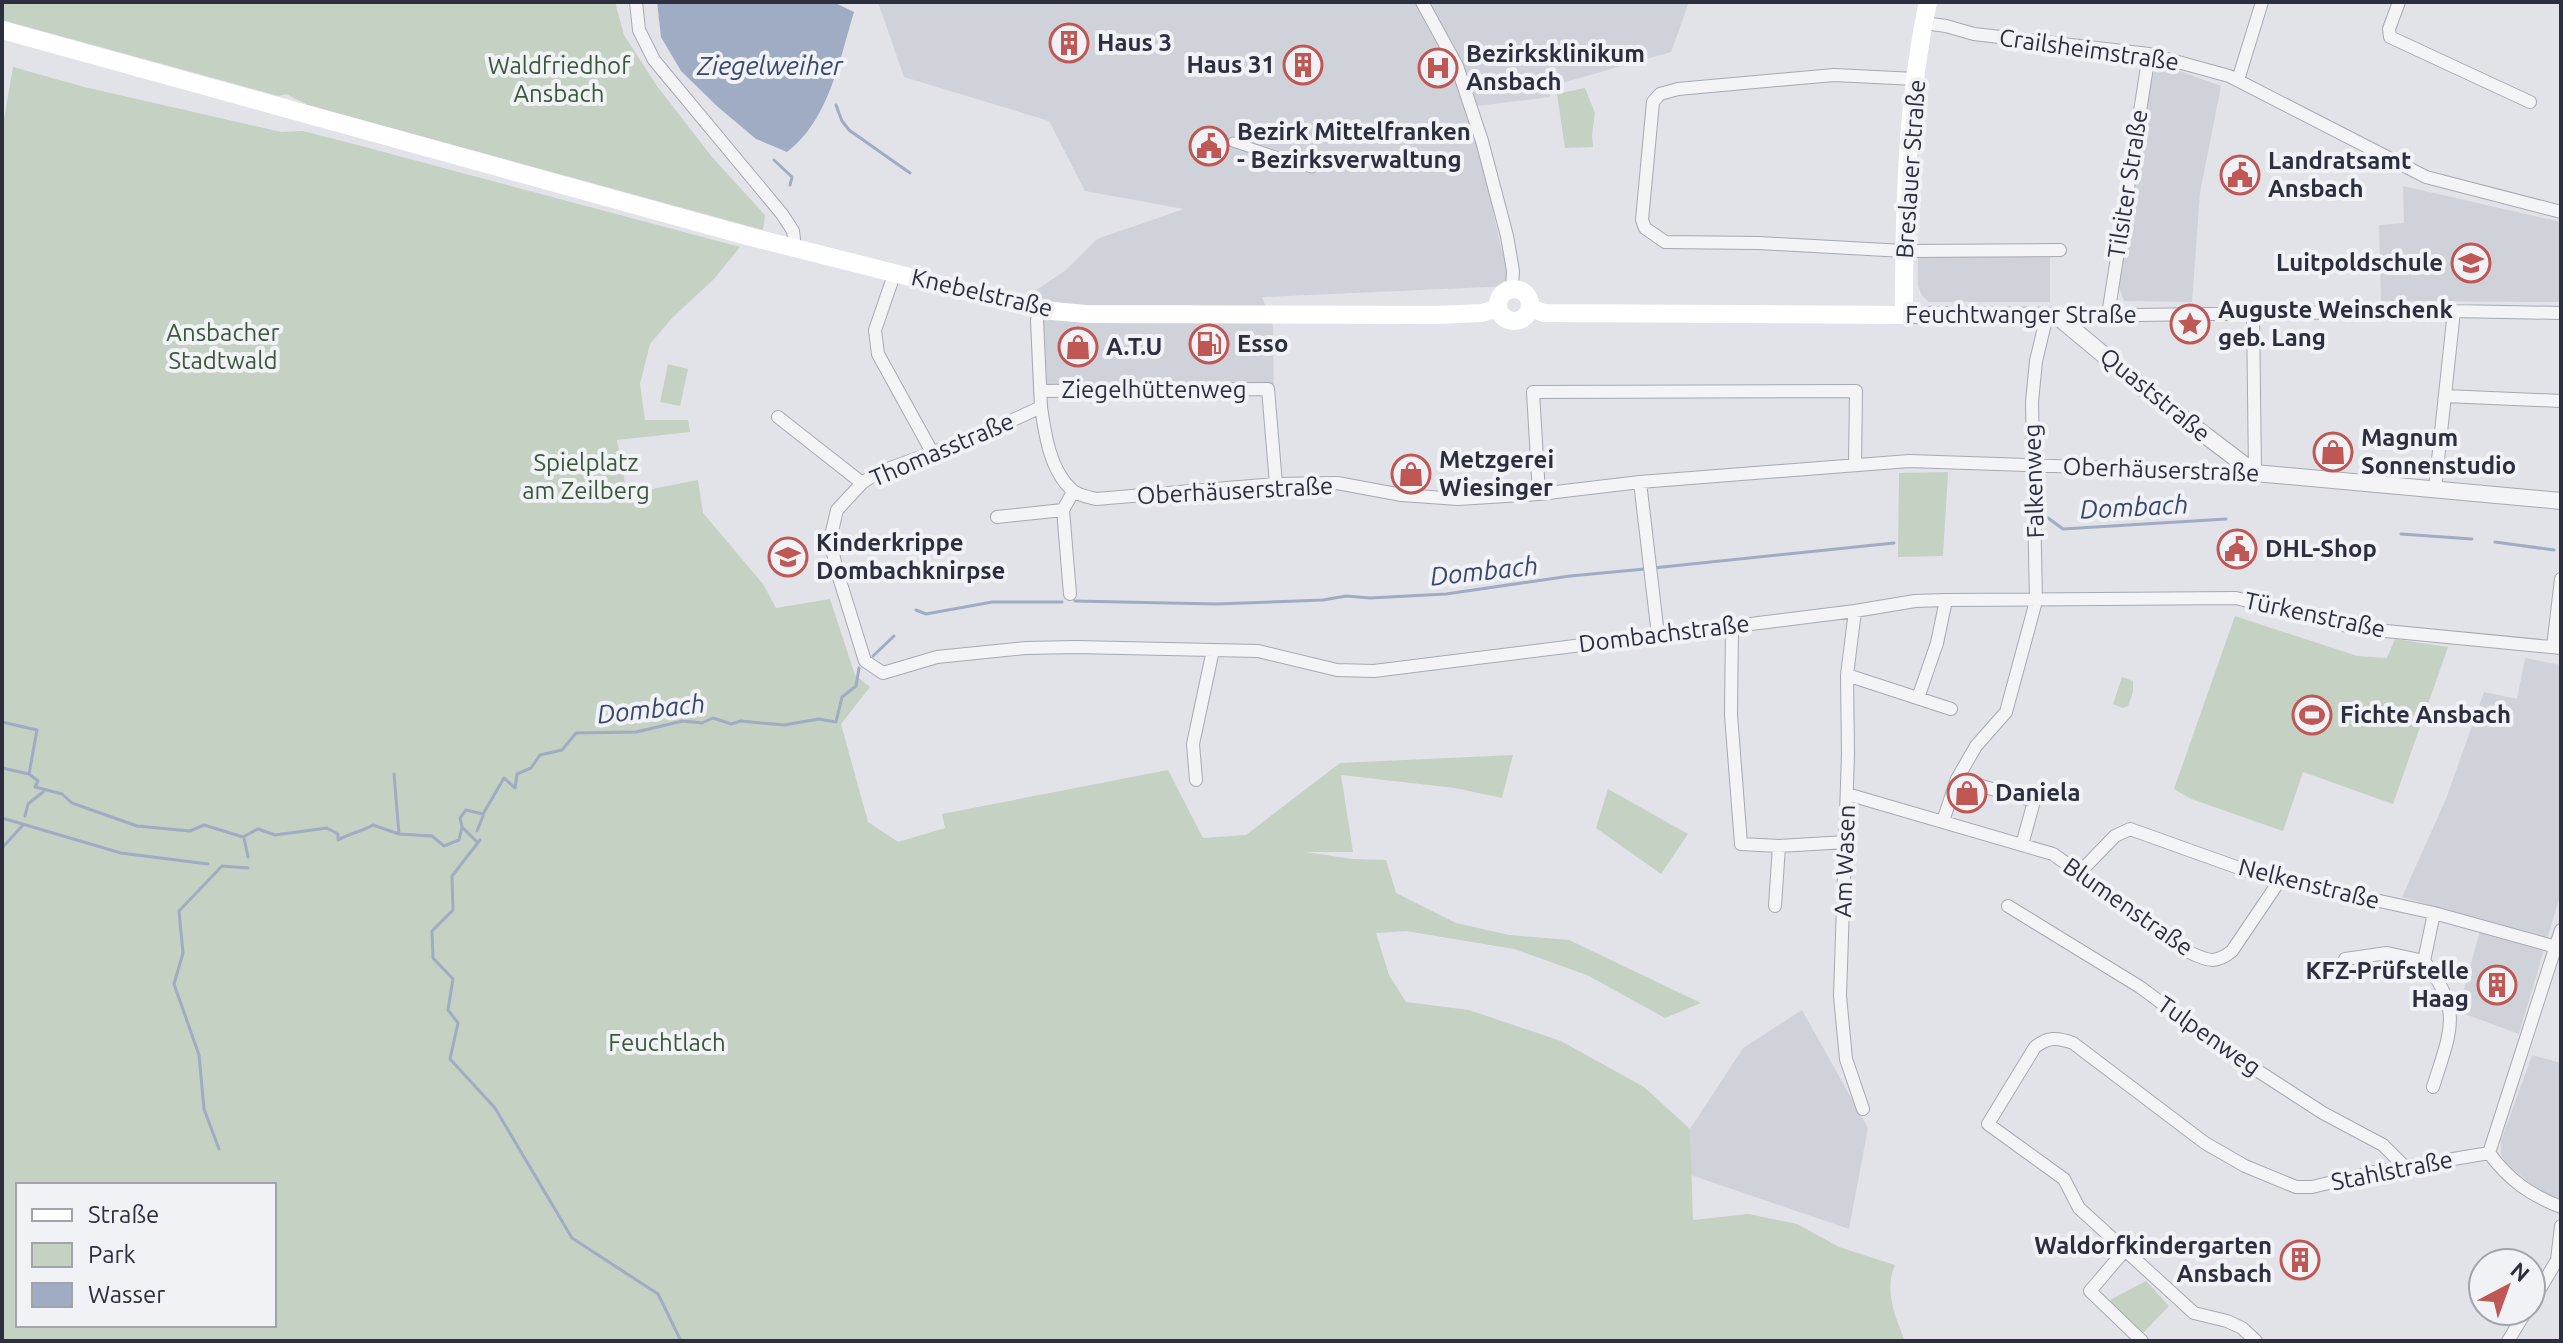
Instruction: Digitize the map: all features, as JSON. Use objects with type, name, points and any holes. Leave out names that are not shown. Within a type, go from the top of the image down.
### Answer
[{"type":"main road","name":"Breslauer Straße","points":[[1904,315],[1904,251],[1916,79],[1928,2]]},
{"type":"main road","name":"Knebelstraße","points":[[2,30],[728,230],[1041,310],[1086,314],[1437,315],[1482,313],[1498,308]]},
{"type":"main road","points":[[1512,289],[1523,292],[1530,302],[1524,317],[1514,321],[1504,318],[1498,308],[1503,294],[1512,289]]},
{"type":"main road","name":"Feuchtwanger Straße","points":[[1530,308],[1544,313],[1904,315]]},
{"type":"street","points":[[636,2],[639,30],[654,60],[782,214],[793,231],[795,247]]},
{"type":"street","points":[[1422,2],[1447,43],[1470,103],[1507,236],[1513,271],[1512,289]]},
{"type":"street","points":[[2238,80],[2262,2]]},
{"type":"street","points":[[2399,2],[2389,29],[2390,37],[2530,102]]},
{"type":"street","name":"Crailsheimstraße","points":[[1924,23],[1974,34],[2149,54],[2238,80],[2426,177],[2561,212]]},
{"type":"street","name":"Tilsiter Straße","points":[[2108,315],[2149,54]]},
{"type":"street","points":[[1916,79],[1834,75],[1678,89],[1660,94],[1653,102],[1642,220],[1645,228],[1665,242],[1759,243],[1904,251],[2060,250]]},
{"type":"street","points":[[1233,142],[1312,168]]},
{"type":"street","points":[[895,272],[875,330],[878,354],[932,452]]},
{"type":"street","name":"Thomasstraße","points":[[883,673],[865,661],[837,571],[830,540],[837,510],[862,483],[877,473],[985,433],[1041,407],[1037,320],[1041,310]]},
{"type":"street","points":[[2435,488],[2454,311]]},
{"type":"street","points":[[2253,312],[2255,473]]},
{"type":"street","name":"Feuchtwanger Straße","points":[[1904,315],[2561,313]]},
{"type":"street","name":"Quaststraße","points":[[2052,315],[2255,473]]},
{"type":"street","name":"Falkenweg","points":[[1943,821],[1957,779],[1976,746],[2006,712],[2036,601],[2032,402],[2036,361],[2052,315]]},
{"type":"street","name":"Ziegelhüttenweg","points":[[1040,391],[1268,389],[1276,484]]},
{"type":"street","points":[[1539,494],[1533,392],[1856,391],[1855,464]]},
{"type":"street","points":[[2445,396],[2561,401]]},
{"type":"street","points":[[1041,407],[1045,438],[1057,470],[1073,492],[1063,510],[1070,594]]},
{"type":"street","points":[[778,417],[862,483]]},
{"type":"street","name":"Oberhäuserstraße","points":[[1073,492],[1096,499],[1276,484],[1337,483],[1402,495],[1458,499],[1909,461],[2255,473],[2561,501]]},
{"type":"street","points":[[1640,482],[1658,635]]},
{"type":"street","points":[[997,517],[1063,510]]},
{"type":"street","points":[[2557,648],[2561,579]]},
{"type":"street","name":"Türkenstraße","points":[[2117,600],[2236,598],[2355,628],[2557,648]]},
{"type":"street","points":[[1918,698],[1937,643],[1946,600]]},
{"type":"street","name":"Dombachstraße","points":[[883,673],[937,657],[1026,648],[1258,651],[1337,670],[1374,671],[1915,601],[2117,600]]},
{"type":"street","name":"Am Wasen","points":[[1855,611],[1847,675],[1846,842],[1840,996],[1846,1059],[1863,1109]]},
{"type":"street","points":[[1732,626],[1731,715],[1741,844],[1779,846],[1846,842]]},
{"type":"street","points":[[1196,780],[1193,744],[1213,650]]},
{"type":"street","points":[[1847,675],[1951,709]]},
{"type":"street","points":[[1957,779],[2034,801],[2022,845]]},
{"type":"street","name":"Blumenstraße","points":[[1847,794],[2053,854],[2180,946],[2208,961],[2221,960],[2232,951],[2280,880]]},
{"type":"street","name":"Nelkenstraße","points":[[2080,872],[2115,836],[2130,829],[2280,880],[2434,913],[2556,947]]},
{"type":"street","points":[[1775,906],[1779,846]]},
{"type":"street","name":"Tulpenweg","points":[[2008,906],[2140,987],[2221,1047],[2323,1113],[2383,1145],[2406,1168]]},
{"type":"street","points":[[2424,961],[2434,913]]},
{"type":"street","points":[[2561,930],[2489,1153],[2506,1175],[2534,1197],[2561,1207]]},
{"type":"street","points":[[2345,959],[2387,953],[2424,961],[2439,980],[2449,1001],[2451,1028],[2433,1087]]},
{"type":"street","name":"Stahlstraße","points":[[2125,1250],[2079,1208],[2064,1179],[1988,1124],[2035,1047],[2045,1039],[2059,1038],[2073,1043],[2205,1143],[2245,1166],[2296,1187],[2312,1187],[2370,1173],[2489,1153]]},
{"type":"street","points":[[2547,1277],[2557,1260],[2561,1226]]},
{"type":"street","points":[[2142,1341],[2090,1291],[2125,1250],[2194,1313],[2227,1321],[2242,1328],[2256,1341]]},
{"type":"shaded area","points":[[878,2],[1689,2],[1671,52],[1548,87],[1550,97],[1469,107],[1510,286],[1262,297],[1273,326],[1274,395],[1033,394],[1029,295],[1066,270],[1097,239],[1184,209],[1085,191],[1049,121],[904,77]]},
{"type":"shaded area","points":[[2166,66],[2221,86],[2200,193],[2192,302],[2124,301],[2119,287],[2150,79],[2154,72]]},
{"type":"shaded area","name":"Luitpoldschule","points":[[2403,186],[2561,222],[2561,302],[2381,301],[2379,225],[2404,223]]},
{"type":"shaded area","points":[[1918,257],[2050,257],[2050,302],[1929,302],[1918,286]]},
{"type":"shaded area","points":[[2525,658],[2561,665],[2561,892],[2519,1034],[2462,1013],[2459,1007],[2483,920],[2402,897],[2446,799],[2484,692],[2517,699]]},
{"type":"shaded area","points":[[1802,1010],[1868,1128],[1849,1229],[1691,1175],[1690,1129],[1743,1048]]},
{"type":"shaded area","points":[[2532,1055],[2561,1063],[2561,1199],[2540,1192],[2506,1163],[2501,1154],[2501,1141]]},
{"type":"green space","name":"Waldfriedhof Ansbach","points":[[2,2],[615,2],[624,35],[657,86],[712,157],[765,215],[763,230],[308,105],[286,94],[279,96],[2,20]]},
{"type":"green space","points":[[13,67],[84,87],[281,132],[303,131],[740,247],[714,279],[673,317],[650,344],[640,384],[645,420],[688,420],[690,432],[617,440],[627,494],[698,480],[703,513],[763,584],[776,608],[830,599],[855,675],[870,687],[841,724],[868,822],[898,842],[945,828],[942,814],[1168,770],[1203,838],[1246,835],[1340,763],[1513,755],[1502,798],[1455,788],[1341,775],[1353,852],[1306,852],[1386,860],[1396,893],[1456,923],[1509,935],[1569,940],[1701,1003],[1665,1018],[1587,975],[1514,949],[1406,931],[1376,933],[1389,975],[1406,1002],[1469,1010],[1561,1041],[1644,1087],[1690,1129],[1693,1220],[1748,1214],[1797,1224],[1839,1247],[1895,1265],[1891,1294],[1905,1341],[2,1341],[2,131]]},
{"type":"green space","points":[[1585,88],[1595,113],[1593,147],[1565,148],[1557,94]]},
{"type":"green space","points":[[668,364],[688,369],[680,406],[660,402]]},
{"type":"green space","points":[[1948,472],[1943,556],[1898,557],[1899,473]]},
{"type":"green space","name":"Fichte Ansbach","points":[[2235,616],[2357,656],[2387,658],[2395,639],[2448,647],[2393,804],[2303,772],[2283,831],[2191,799],[2174,789]]},
{"type":"green space","points":[[2122,677],[2133,681],[2133,692],[2128,706],[2122,708],[2113,704]]},
{"type":"green space","points":[[1608,789],[1688,834],[1661,874],[1596,828]]},
{"type":"green space","points":[[2146,1281],[2169,1306],[2142,1334],[2106,1302]]},
{"type":"water","name":"Ziegelweiher","points":[[657,2],[833,2],[854,12],[831,88],[813,124],[801,139],[787,152],[756,139],[718,107],[681,71],[661,37]]},
{"type":"waterway","points":[[836,105],[849,130],[910,173]]},
{"type":"waterway","points":[[774,160],[792,177],[790,185]]},
{"type":"waterway","name":"Dombach","points":[[2048,518],[2063,529],[2226,519]]},
{"type":"waterway","name":"Dombach","points":[[2401,534],[2472,539]]},
{"type":"waterway","name":"Dombach","points":[[2495,542],[2554,550]]},
{"type":"waterway","name":"Dombach","points":[[1653,568],[1894,543]]},
{"type":"waterway","name":"Dombach","points":[[1075,601],[1216,604],[1446,594],[1570,576],[1645,569]]},
{"type":"waterway","name":"Dombach","points":[[916,610],[926,614],[992,602],[1062,602]]},
{"type":"waterway","name":"Dombach","points":[[873,656],[894,636]]},
{"type":"waterway","name":"Dombach","points":[[2,768],[29,774],[38,781],[35,787],[62,794],[72,803],[137,826],[190,831],[204,825],[243,837],[258,829],[275,835],[327,828],[338,834],[338,840],[373,825],[399,834],[432,836],[444,846],[459,840],[462,827],[460,818],[466,810],[483,814],[504,778],[515,788],[517,774],[531,768],[540,755],[562,750],[576,733],[636,732],[683,721],[702,723],[713,718],[731,724],[741,721],[784,725],[819,719],[836,722],[842,697],[856,686],[859,668]]},
{"type":"waterway","points":[[2,722],[37,730],[29,774]]},
{"type":"waterway","points":[[394,774],[399,834]]},
{"type":"waterway","points":[[25,816],[28,804],[43,792]]},
{"type":"waterway","points":[[477,831],[483,816]]},
{"type":"waterway","points":[[2,818],[121,853],[208,864]]},
{"type":"waterway","points":[[2,848],[23,825]]},
{"type":"waterway","points":[[462,827],[476,841]]},
{"type":"waterway","points":[[244,838],[248,857]]},
{"type":"waterway","points":[[480,840],[452,876],[453,910],[432,931],[433,958],[453,979],[448,1010],[458,1023],[450,1059],[495,1108],[572,1238],[658,1294],[681,1341]]},
{"type":"waterway","points":[[219,1149],[204,1109],[199,1055],[174,984],[183,953],[179,911],[222,866],[248,868]]},
{"type":"place","name":"Haus 3","points":[[1069,43]]},
{"type":"place","name":"Haus 31","points":[[1303,65]]},
{"type":"place","name":"Bezirksklinikum Ansbach","points":[[1438,68]]},
{"type":"place","name":"Bezirk Mittelfranken - Bezirksverwaltung","points":[[1209,146]]},
{"type":"place","name":"Landratsamt Ansbach","points":[[2240,175]]},
{"type":"place","name":"Luitpoldschule","points":[[2471,263]]},
{"type":"place","name":"Auguste Weinschenk geb. Lang","points":[[2190,324]]},
{"type":"place","name":"Esso","points":[[1209,344]]},
{"type":"place","name":"A.T.U","points":[[1078,347]]},
{"type":"place","name":"Magnum Sonnenstudio","points":[[2333,452]]},
{"type":"place","name":"Metzgerei Wiesinger","points":[[1411,474]]},
{"type":"place","name":"DHL-Shop","points":[[2237,549]]},
{"type":"place","name":"Kinderkrippe Dombachknirpse","points":[[788,557]]},
{"type":"place","name":"Fichte Ansbach","points":[[2312,715]]},
{"type":"place","name":"Daniela","points":[[1967,793]]},
{"type":"place","name":"KFZ-Prüfstelle Haag","points":[[2497,985]]},
{"type":"place","name":"Waldorfkindergarten Ansbach","points":[[2300,1260]]},
{"type":"park label","name":"Ansbacher Stadtwald","points":[[223,347]]},
{"type":"park label","name":"Spielplatz am Zeilberg","points":[[586,477]]},
{"type":"park label","name":"Feuchtlach","points":[[667,1043]]}]
